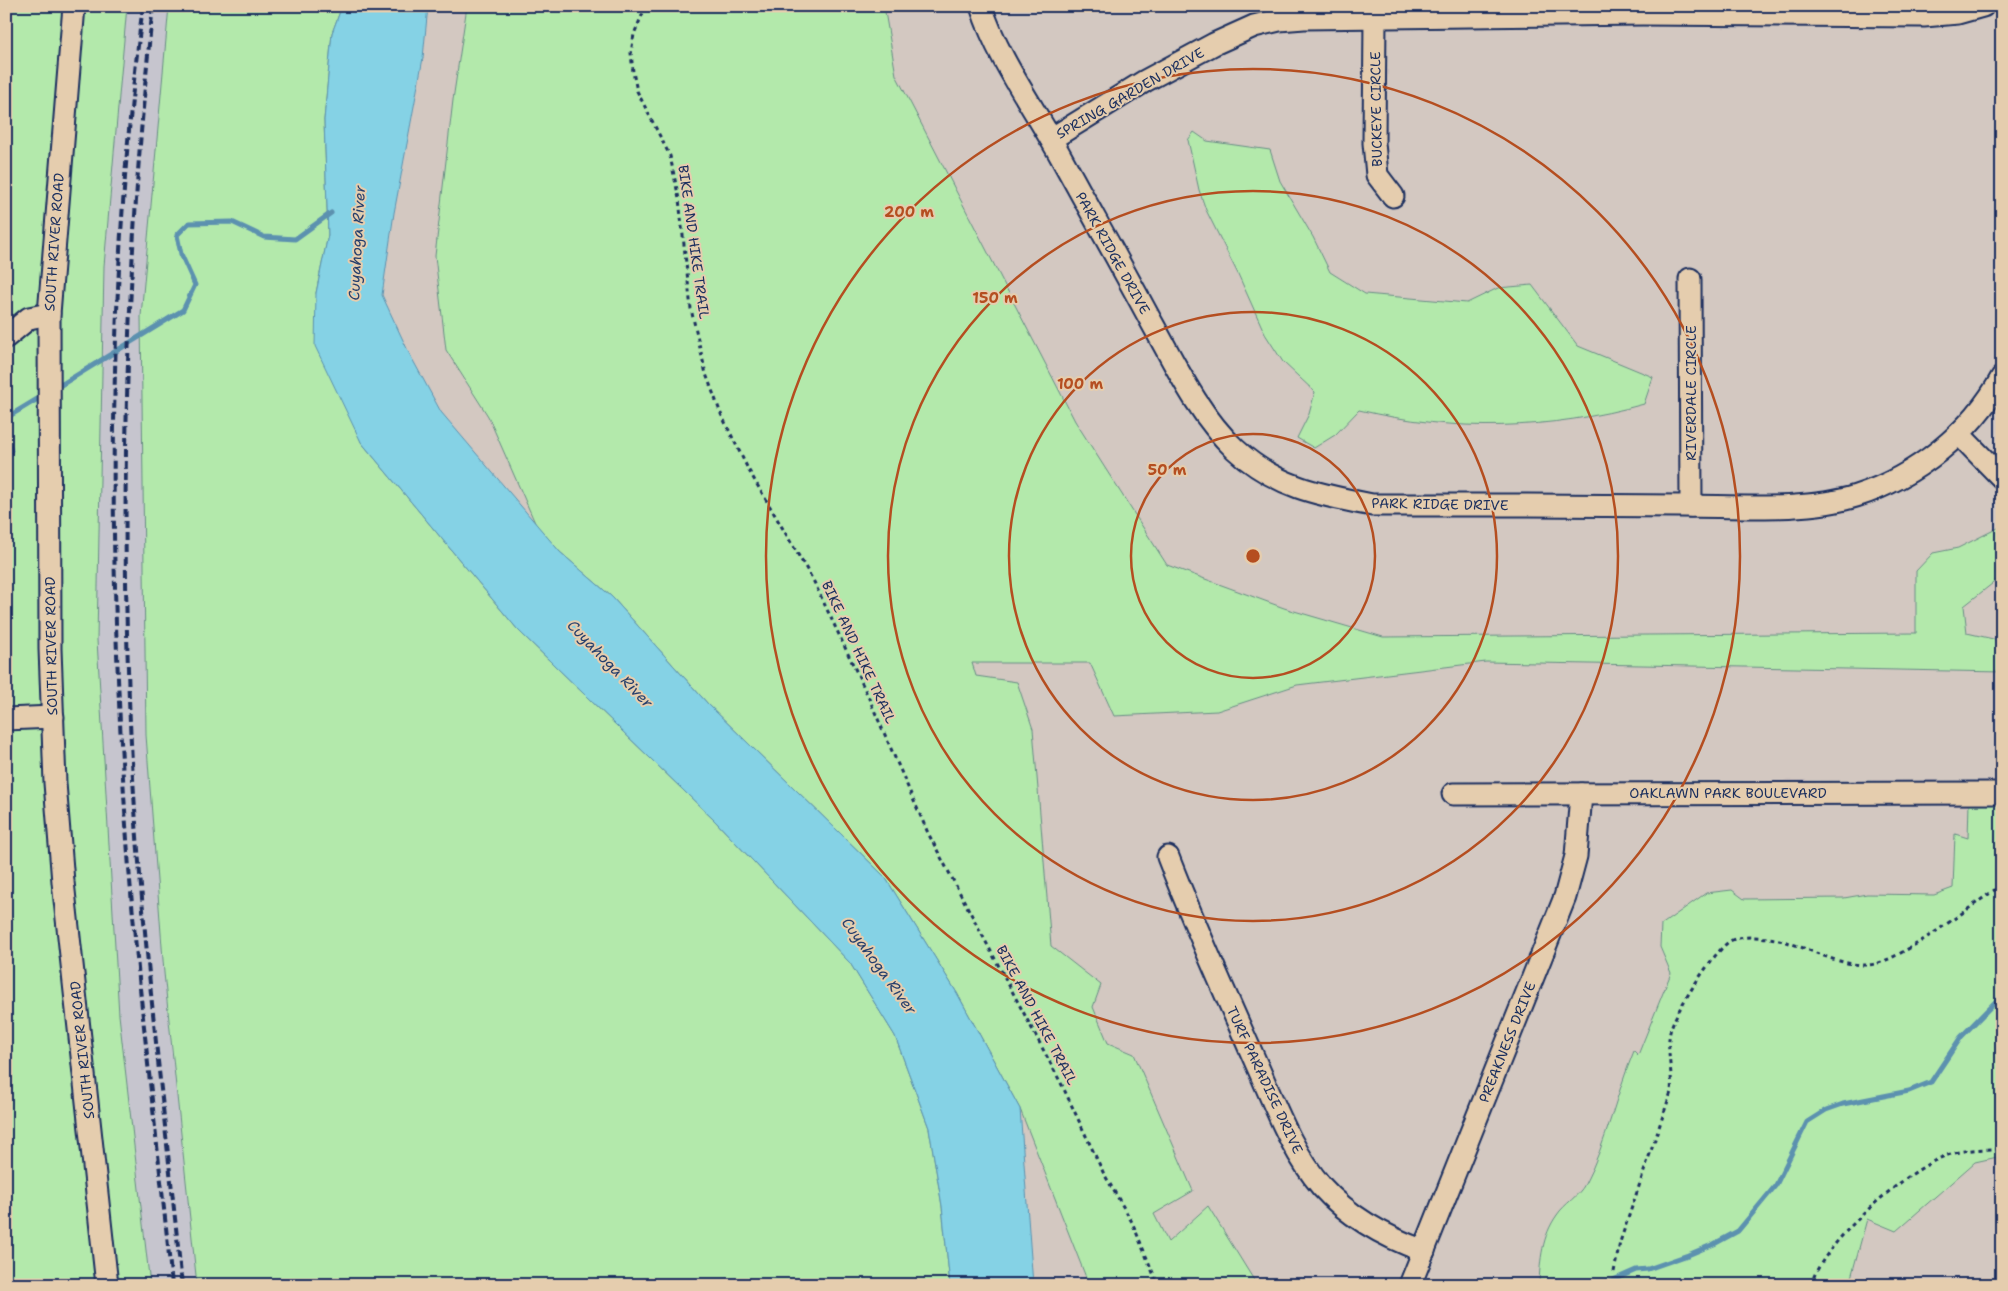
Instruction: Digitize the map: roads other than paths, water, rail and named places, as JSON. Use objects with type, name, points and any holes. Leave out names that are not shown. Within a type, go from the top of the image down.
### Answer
[{"type":"street","name":"SOUTH RIVER ROAD","points":[[74,6],[49,314],[50,649],[63,882],[107,1285]]},
{"type":"street","name":"PARK RIDGE DRIVE","points":[[981,6],[1005,60],[1051,139],[1182,378],[1216,430],[1257,466],[1291,486],[1327,496],[1372,505],[1691,506],[1816,504],[1856,496],[1906,472],[1954,440],[1992,395],[2002,377]]},
{"type":"street","name":"SPRING GARDEN DRIVE","points":[[1051,139],[1145,81],[1214,44],[1254,26],[1279,20],[1304,18],[1622,14],[1924,16],[1958,13],[1983,6]]},
{"type":"street","name":"BUCKEYE CIRCLE","points":[[1375,17],[1374,151],[1377,175],[1393,196]]},
{"type":"street","name":"RIVERDALE CIRCLE","points":[[1690,279],[1691,506]]},
{"type":"street","points":[[6,337],[29,318],[49,314]]},
{"type":"street","points":[[1959,434],[2002,478]]},
{"type":"street","points":[[6,719],[53,717]]},
{"type":"street","name":"OAKLAWN PARK BOULEVARD","points":[[1453,794],[2002,793]]},
{"type":"street","name":"PREAKNESS DRIVE","points":[[1410,1285],[1565,897],[1576,856],[1581,794]]},
{"type":"street","name":"TURF PARADISE DRIVE","points":[[1168,857],[1193,922],[1288,1134],[1308,1168],[1323,1187],[1354,1216],[1384,1234],[1424,1252]]},
{"type":"water","name":"Cuyahoga River","points":[[342,6],[428,6],[423,58],[394,213],[382,295],[409,353],[441,412],[560,552],[612,597],[708,704],[885,877],[957,993],[1020,1109],[1033,1285],[950,1285],[942,1206],[929,1128],[895,1036],[850,963],[715,821],[518,630],[361,442],[315,346],[316,293],[328,235],[324,120],[332,33]]},
{"type":"water","points":[[6,429],[13,451],[6,458]]},
{"type":"waterway","points":[[56,388],[183,310],[195,285],[181,254],[177,235],[189,223],[232,222],[264,237],[295,239],[331,213]]},
{"type":"waterway","points":[[6,418],[44,395]]},
{"type":"waterway","points":[[1602,1285],[1636,1270],[1648,1269],[1688,1255],[1738,1231],[1776,1185],[1807,1122],[1826,1110],[1843,1104],[1909,1091],[1931,1082],[1961,1037],[2002,995]]},
{"type":"railway","points":[[143,6],[131,113],[116,329],[114,545],[122,761],[133,920],[172,1285]]},
{"type":"railway","points":[[153,6],[138,172],[129,337],[126,586],[131,746],[142,900],[182,1285]]}]
